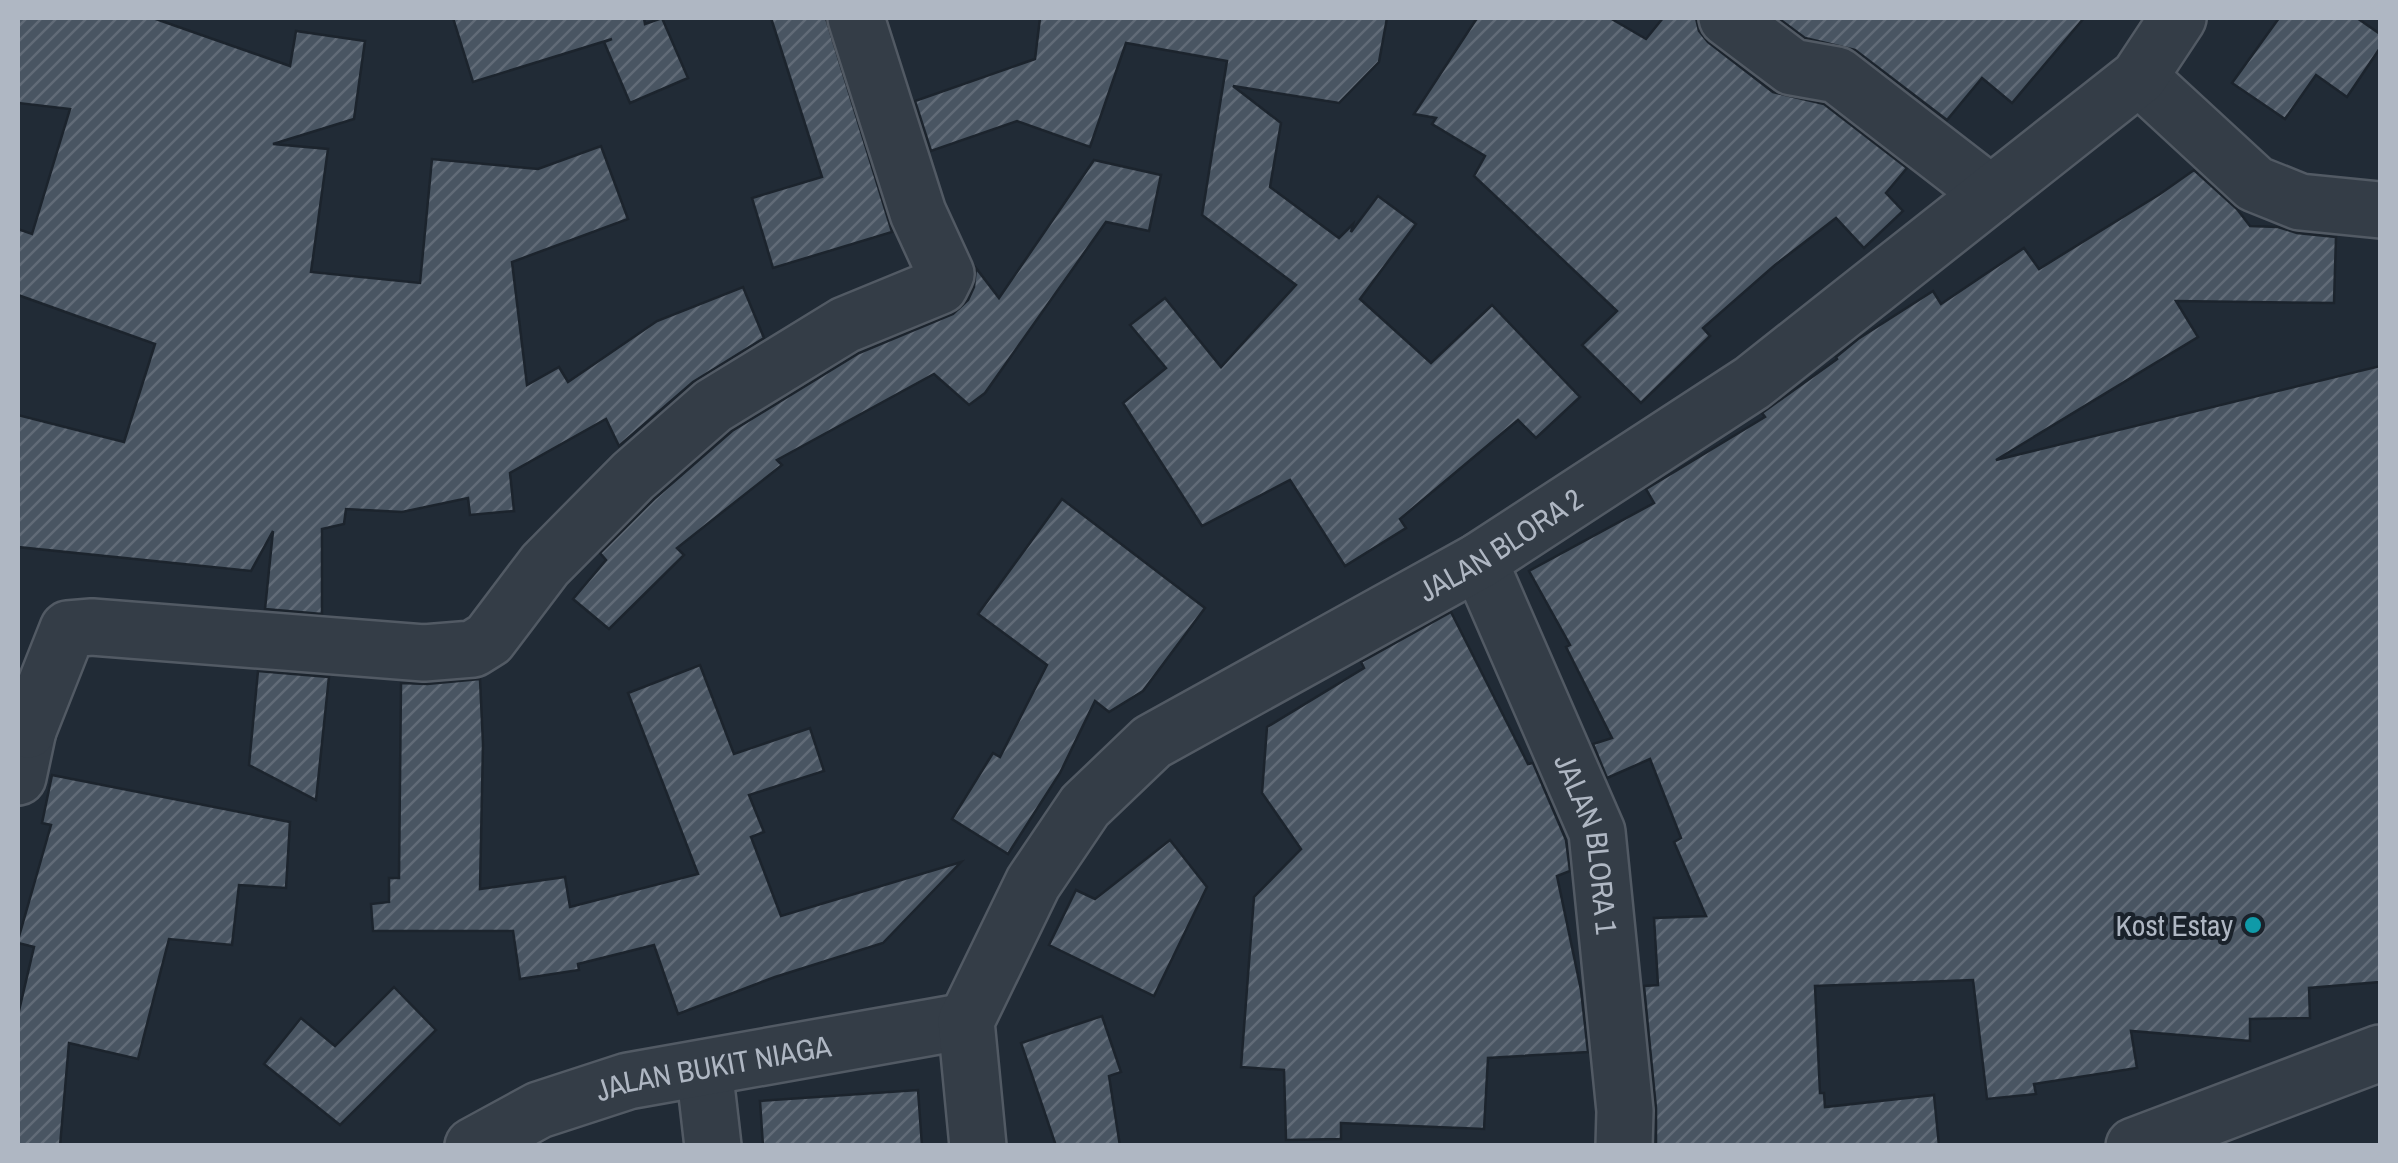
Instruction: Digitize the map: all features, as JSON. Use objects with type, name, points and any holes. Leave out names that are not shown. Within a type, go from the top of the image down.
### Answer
[{"type":"street","points":[[21,741],[68,629],[424,654],[473,649],[490,638],[546,566],[593,516],[713,406],[845,326],[940,286],[946,274],[918,213],[856,18]]},
{"type":"street","points":[[1727,18],[1792,67],[1837,75],[1991,194]]},
{"type":"street","name":"JALAN BLORA 2","points":[[966,1021],[1044,868],[1086,806],[1152,742],[1479,561],[1752,383],[2139,77],[2178,18]]},
{"type":"street","points":[[2139,77],[2255,184],[2300,202],[2380,210]]},
{"type":"street","name":"JALAN BLORA 1","points":[[1479,561],[1597,832],[1625,1111],[1624,1146]]},
{"type":"street","points":[[966,1021],[978,1146]]},
{"type":"street","name":"JALAN BUKIT NIAGA","points":[[473,1146],[539,1110],[628,1082],[966,1021]]},
{"type":"street","points":[[2134,1146],[2380,1052]]},
{"type":"street","points":[[704,1068],[712,1146]]},
{"type":"building","points":[[18,18],[153,18],[290,66],[296,31],[365,41],[354,119],[273,144],[328,149],[311,272],[420,283],[432,159],[538,169],[601,146],[628,219],[512,262],[527,385],[559,367],[568,382],[657,321],[743,287],[764,338],[693,382],[619,446],[606,419],[510,473],[514,511],[470,515],[468,498],[402,512],[346,509],[344,524],[322,529],[322,614],[265,609],[273,531],[251,571],[18,547],[18,415],[124,442],[155,344],[18,295],[18,229],[32,234],[70,109],[18,103]]},
{"type":"building","points":[[453,18],[644,18],[645,24],[662,18],[688,78],[630,103],[604,42],[612,39],[473,82]]},
{"type":"building","points":[[771,18],[826,18],[892,232],[773,268],[752,198],[822,177]]},
{"type":"building","points":[[1040,18],[1387,18],[1379,62],[1339,103],[1233,86],[1281,123],[1270,187],[1339,238],[1353,224],[1351,232],[1378,196],[1416,224],[1360,299],[1431,363],[1492,305],[1580,397],[1536,438],[1518,420],[1400,519],[1406,528],[1345,566],[1290,480],[1202,526],[1123,403],[1166,368],[1130,325],[1165,298],[1221,367],[1296,285],[1202,215],[1227,61],[1126,43],[1090,147],[1017,121],[931,151],[915,101],[1035,59]]},
{"type":"building","points":[[1477,18],[1610,18],[1646,39],[1663,18],[1696,18],[1699,31],[1708,42],[1773,92],[1824,104],[1907,168],[1886,193],[1903,211],[1864,248],[1836,218],[1703,328],[1710,336],[1641,403],[1582,345],[1617,311],[1474,176],[1485,156],[1432,124],[1436,118],[1414,114]]},
{"type":"building","points":[[1778,18],[2084,18],[2012,103],[1982,78],[1947,120],[1855,50],[1805,38]]},
{"type":"building","points":[[2279,18],[2357,18],[2380,34],[2380,48],[2347,97],[2316,75],[2285,119],[2232,83]]},
{"type":"building","points":[[1094,160],[1161,175],[1149,231],[1106,222],[985,393],[969,405],[934,374],[777,460],[782,465],[677,548],[684,555],[609,629],[573,599],[606,560],[600,553],[654,499],[732,431],[859,353],[953,314],[968,300],[976,268],[999,298]]},
{"type":"building","points":[[2194,170],[2250,226],[2336,237],[2334,303],[2176,301],[2198,337],[1996,460],[2380,366],[2380,982],[2309,988],[2310,1018],[2250,1019],[2250,1041],[2131,1031],[2137,1068],[2034,1084],[2036,1094],[1987,1099],[1973,980],[1815,986],[1820,1093],[1824,1093],[1825,1107],[1934,1095],[1939,1146],[1656,1146],[1644,986],[1658,985],[1654,918],[1706,916],[1674,842],[1681,838],[1650,759],[1607,778],[1593,744],[1612,738],[1566,647],[1570,645],[1529,571],[1654,503],[1646,489],[1765,417],[1762,413],[1837,359],[1858,339],[1933,291],[1941,304],[2024,248],[2039,269]]},
{"type":"building","points":[[1062,499],[1205,608],[1143,691],[1109,712],[1095,701],[1060,773],[1008,854],[952,819],[993,753],[1000,757],[1047,665],[978,614]]},
{"type":"building","points":[[1451,612],[1528,764],[1533,763],[1566,840],[1570,871],[1557,876],[1581,990],[1588,1052],[1488,1058],[1484,1129],[1341,1123],[1341,1139],[1286,1140],[1284,1070],[1241,1067],[1254,897],[1301,849],[1262,793],[1267,727],[1364,668],[1361,662]]},
{"type":"building","points":[[700,665],[734,754],[810,728],[824,771],[749,795],[764,832],[751,837],[781,916],[961,862],[883,943],[775,977],[678,1014],[654,945],[578,964],[579,970],[520,979],[513,931],[373,931],[371,904],[389,902],[389,878],[399,878],[401,683],[480,679],[480,889],[565,877],[570,907],[698,874],[628,693]]},
{"type":"building","points":[[258,671],[329,677],[316,800],[249,765]]},
{"type":"building","points":[[52,775],[290,822],[286,888],[239,885],[232,945],[169,939],[138,1059],[69,1043],[60,1146],[18,1146],[18,1015],[34,947],[18,940],[51,825],[42,823]]},
{"type":"building","points":[[1170,840],[1207,887],[1154,996],[1049,945],[1076,890],[1095,899]]},
{"type":"building","points":[[394,987],[436,1030],[340,1125],[264,1064],[301,1018],[335,1046]]},
{"type":"building","points":[[1102,1016],[1121,1072],[1109,1076],[1120,1146],[1056,1146],[1021,1043]]},
{"type":"building","points":[[918,1090],[922,1146],[763,1146],[760,1101]]},
{"type":"place","name":"Kost Estay","points":[[2253,925]]}]
